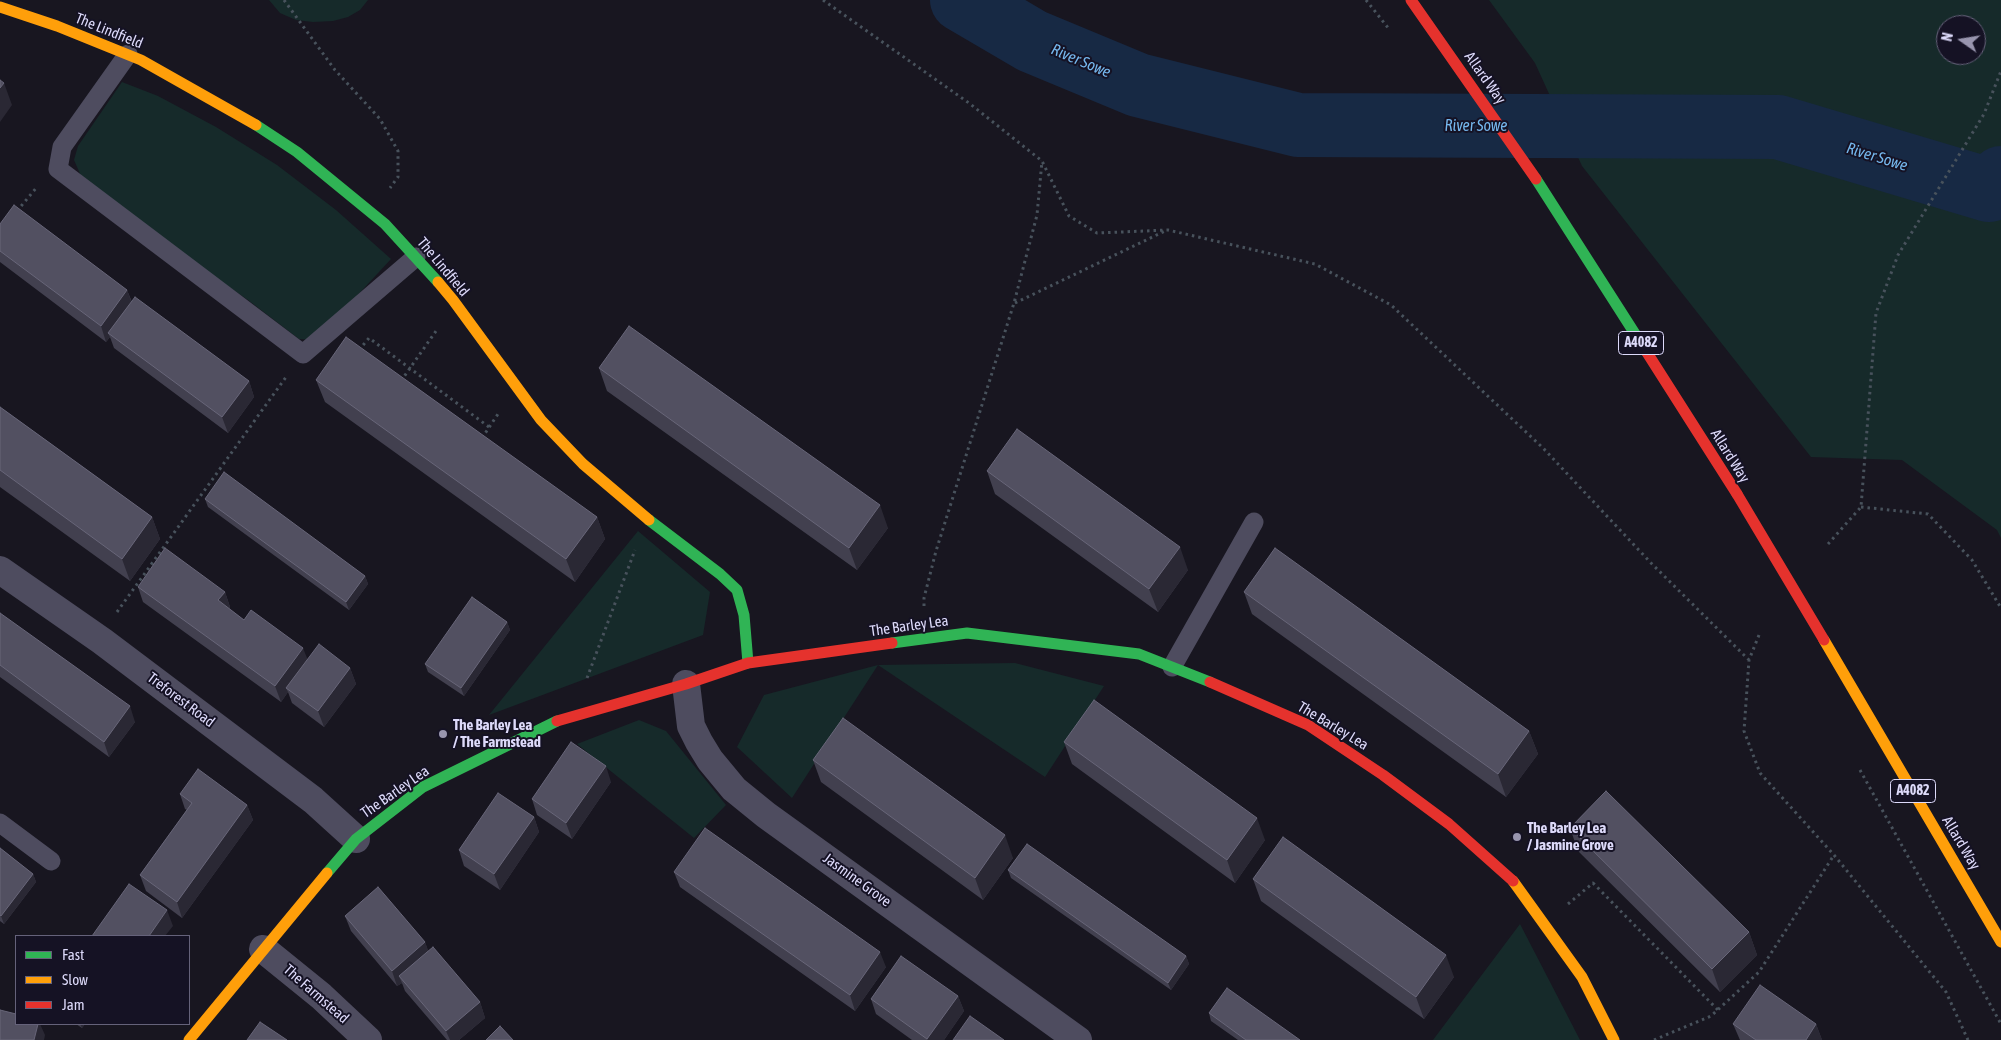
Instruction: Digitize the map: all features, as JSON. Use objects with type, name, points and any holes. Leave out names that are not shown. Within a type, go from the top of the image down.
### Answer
[{"type":"street","name":"Allard Way","points":[[1411,0],[1545,192],[1737,494],[2001,942]]},
{"type":"street","name":"The Lindfield","points":[[0,6],[57,26],[141,60],[251,122],[297,152],[371,212],[416,257],[455,304],[541,420],[583,464],[720,574],[737,590],[744,615],[748,664]]},
{"type":"street","name":"Treforest Road","points":[[0,570],[102,640],[314,800],[356,838]]},
{"type":"street","name":"The Barley Lea","points":[[189,1040],[356,838],[423,787],[559,720],[686,684],[748,664],[967,633],[1139,654],[1308,725],[1383,775],[1450,824],[1517,885],[1582,977],[1614,1040]]},
{"type":"street","name":"Jasmine Grove","points":[[686,684],[691,726],[706,754],[734,789],[766,815],[1078,1040]]},
{"type":"street","name":"The Farmstead","points":[[263,949],[321,996],[368,1040]]},
{"type":"lane","points":[[128,54],[62,146],[58,169],[303,354],[416,257]]},
{"type":"lane","points":[[1172,667],[1254,522]]},
{"type":"lane","points":[[0,823],[51,861]]},
{"type":"path","points":[[284,0],[335,70],[380,118],[398,151],[398,176],[385,196],[371,212]]},
{"type":"path","points":[[822,0],[969,103],[1042,161],[1069,216],[1097,233],[1168,230],[1316,264],[1391,305],[1543,448],[1651,563],[1749,660]]},
{"type":"path","points":[[1828,544],[1861,507],[1876,313],[1898,255],[1984,114],[2001,71]]},
{"type":"path","points":[[925,639],[924,598],[936,551],[1014,303],[1037,214],[1042,161]]},
{"type":"path","points":[[13,216],[44,178],[58,169]]},
{"type":"path","points":[[1014,303],[1142,244],[1168,230]]},
{"type":"path","points":[[401,382],[455,304]]},
{"type":"path","points":[[358,352],[369,338],[489,427]]},
{"type":"path","points":[[102,640],[114,616],[303,354]]},
{"type":"path","points":[[1861,507],[1928,514],[1972,560],[2001,608]]},
{"type":"path","points":[[573,716],[647,517]]},
{"type":"path","points":[[1759,635],[1749,660],[1744,731],[1760,773],[1834,855],[1946,992],[1968,1040]]},
{"type":"path","points":[[1856,763],[2001,1024]]},
{"type":"path","points":[[1654,1040],[1711,1016],[1759,972],[1834,855]]},
{"type":"path","points":[[1545,924],[1593,883],[1718,1010]]},
{"type":"green space","points":[[269,0],[368,0],[360,10],[348,17],[333,21],[313,22],[296,20],[280,13]]},
{"type":"green space","points":[[1489,0],[2001,0],[2001,538],[1997,530],[1902,460],[1811,457],[1582,166],[1535,63]]},
{"type":"green space","points":[[122,82],[158,96],[216,127],[277,165],[336,210],[391,259],[316,340],[299,339],[248,300],[156,237],[81,176],[74,160],[78,146]]},
{"type":"green space","points":[[638,531],[710,592],[703,635],[489,715]]},
{"type":"green space","points":[[1015,663],[1104,686],[1045,777],[878,665]]},
{"type":"green space","points":[[878,665],[792,798],[737,747],[764,695]]},
{"type":"green space","points":[[639,720],[666,731],[726,805],[694,838],[577,744]]},
{"type":"green space","points":[[1520,924],[1580,1040],[1433,1040]]},
{"type":"building","points":[[0,80],[4,83],[0,88]]},
{"type":"building","points":[[14,205],[127,290],[101,326],[0,251],[0,224]]},
{"type":"building","points":[[135,297],[249,381],[222,417],[108,333]]},
{"type":"building","points":[[629,326],[880,505],[849,548],[599,368]]},
{"type":"building","points":[[346,337],[597,517],[566,559],[316,380]]},
{"type":"building","points":[[0,407],[152,517],[122,559],[0,470]]},
{"type":"building","points":[[1017,429],[1180,547],[1149,589],[987,471]]},
{"type":"building","points":[[224,472],[365,576],[346,602],[205,499]]},
{"type":"building","points":[[165,548],[225,592],[218,600],[244,620],[251,610],[303,648],[275,686],[138,587]]},
{"type":"building","points":[[1275,548],[1529,731],[1498,774],[1244,592]]},
{"type":"building","points":[[472,597],[507,622],[461,688],[425,664]]},
{"type":"building","points":[[0,613],[130,706],[104,742],[0,665]]},
{"type":"building","points":[[319,644],[350,668],[318,711],[286,688]]},
{"type":"building","points":[[1094,700],[1257,818],[1227,860],[1064,742]]},
{"type":"building","points":[[843,718],[1005,835],[975,878],[813,760]]},
{"type":"building","points":[[571,742],[606,766],[566,823],[532,799]]},
{"type":"building","points":[[198,769],[247,805],[177,902],[140,875],[192,803],[180,794]]},
{"type":"building","points":[[1606,791],[1749,932],[1712,969],[1570,828]]},
{"type":"building","points":[[498,793],[534,817],[494,874],[459,850]]},
{"type":"building","points":[[705,828],[880,952],[850,995],[674,872]]},
{"type":"building","points":[[1283,837],[1446,955],[1416,997],[1253,879]]},
{"type":"building","points":[[1027,844],[1186,956],[1168,983],[1008,870]]},
{"type":"building","points":[[0,848],[33,874],[1,916],[0,915]]},
{"type":"building","points":[[129,884],[167,910],[150,935],[93,935]]},
{"type":"building","points":[[378,887],[425,942],[392,971],[345,916]]},
{"type":"building","points":[[433,947],[480,1002],[446,1031],[399,976]]},
{"type":"building","points":[[901,956],[958,996],[927,1039],[871,999]]},
{"type":"building","points":[[1760,985],[1816,1024],[1806,1040],[1756,1040],[1733,1024]]},
{"type":"building","points":[[1227,988],[1300,1040],[1246,1040],[1209,1013]]},
{"type":"building","points":[[0,1010],[15,1014],[15,1025],[38,1025],[34,1040],[0,1040]]},
{"type":"building","points":[[970,1016],[1004,1040],[953,1040]]},
{"type":"building","points":[[260,1022],[287,1040],[247,1040]]},
{"type":"building","points":[[500,1026],[513,1040],[486,1040]]},
{"type":"waterway","name":"River Sowe","points":[[962,0],[1032,41],[1138,85],[1298,125],[1778,127],[1989,190],[2001,178]]},
{"type":"traffic: fast","points":[[256,125],[297,152],[385,224],[438,282]]},
{"type":"traffic: fast","points":[[1536,179],[1646,351]]},
{"type":"traffic: fast","points":[[649,520],[720,574],[737,590],[744,615],[748,663]]},
{"type":"traffic: fast","points":[[892,643],[967,633],[1139,654],[1210,682]]},
{"type":"traffic: fast","points":[[327,873],[356,839],[423,787],[557,721]]},
{"type":"traffic: slow","points":[[0,7],[57,26],[141,60],[256,125]]},
{"type":"traffic: slow","points":[[438,282],[541,420],[583,464],[649,520]]},
{"type":"traffic: slow","points":[[1824,640],[2001,942]]},
{"type":"traffic: slow","points":[[189,1040],[327,873]]},
{"type":"traffic: slow","points":[[1513,881],[1582,977],[1614,1040]]},
{"type":"traffic: jam","points":[[1411,0],[1536,179]]},
{"type":"traffic: jam","points":[[1646,351],[1737,494]]},
{"type":"traffic: jam","points":[[1737,494],[1824,640]]},
{"type":"traffic: jam","points":[[557,721],[686,684],[748,663],[892,643]]},
{"type":"traffic: jam","points":[[1210,682],[1308,725],[1383,775],[1449,824],[1513,881]]},
{"type":"place","name":"The Barley Lea / The Farmstead","points":[[443,734]]},
{"type":"place","name":"The Barley Lea / Jasmine Grove","points":[[1517,837]]}]
